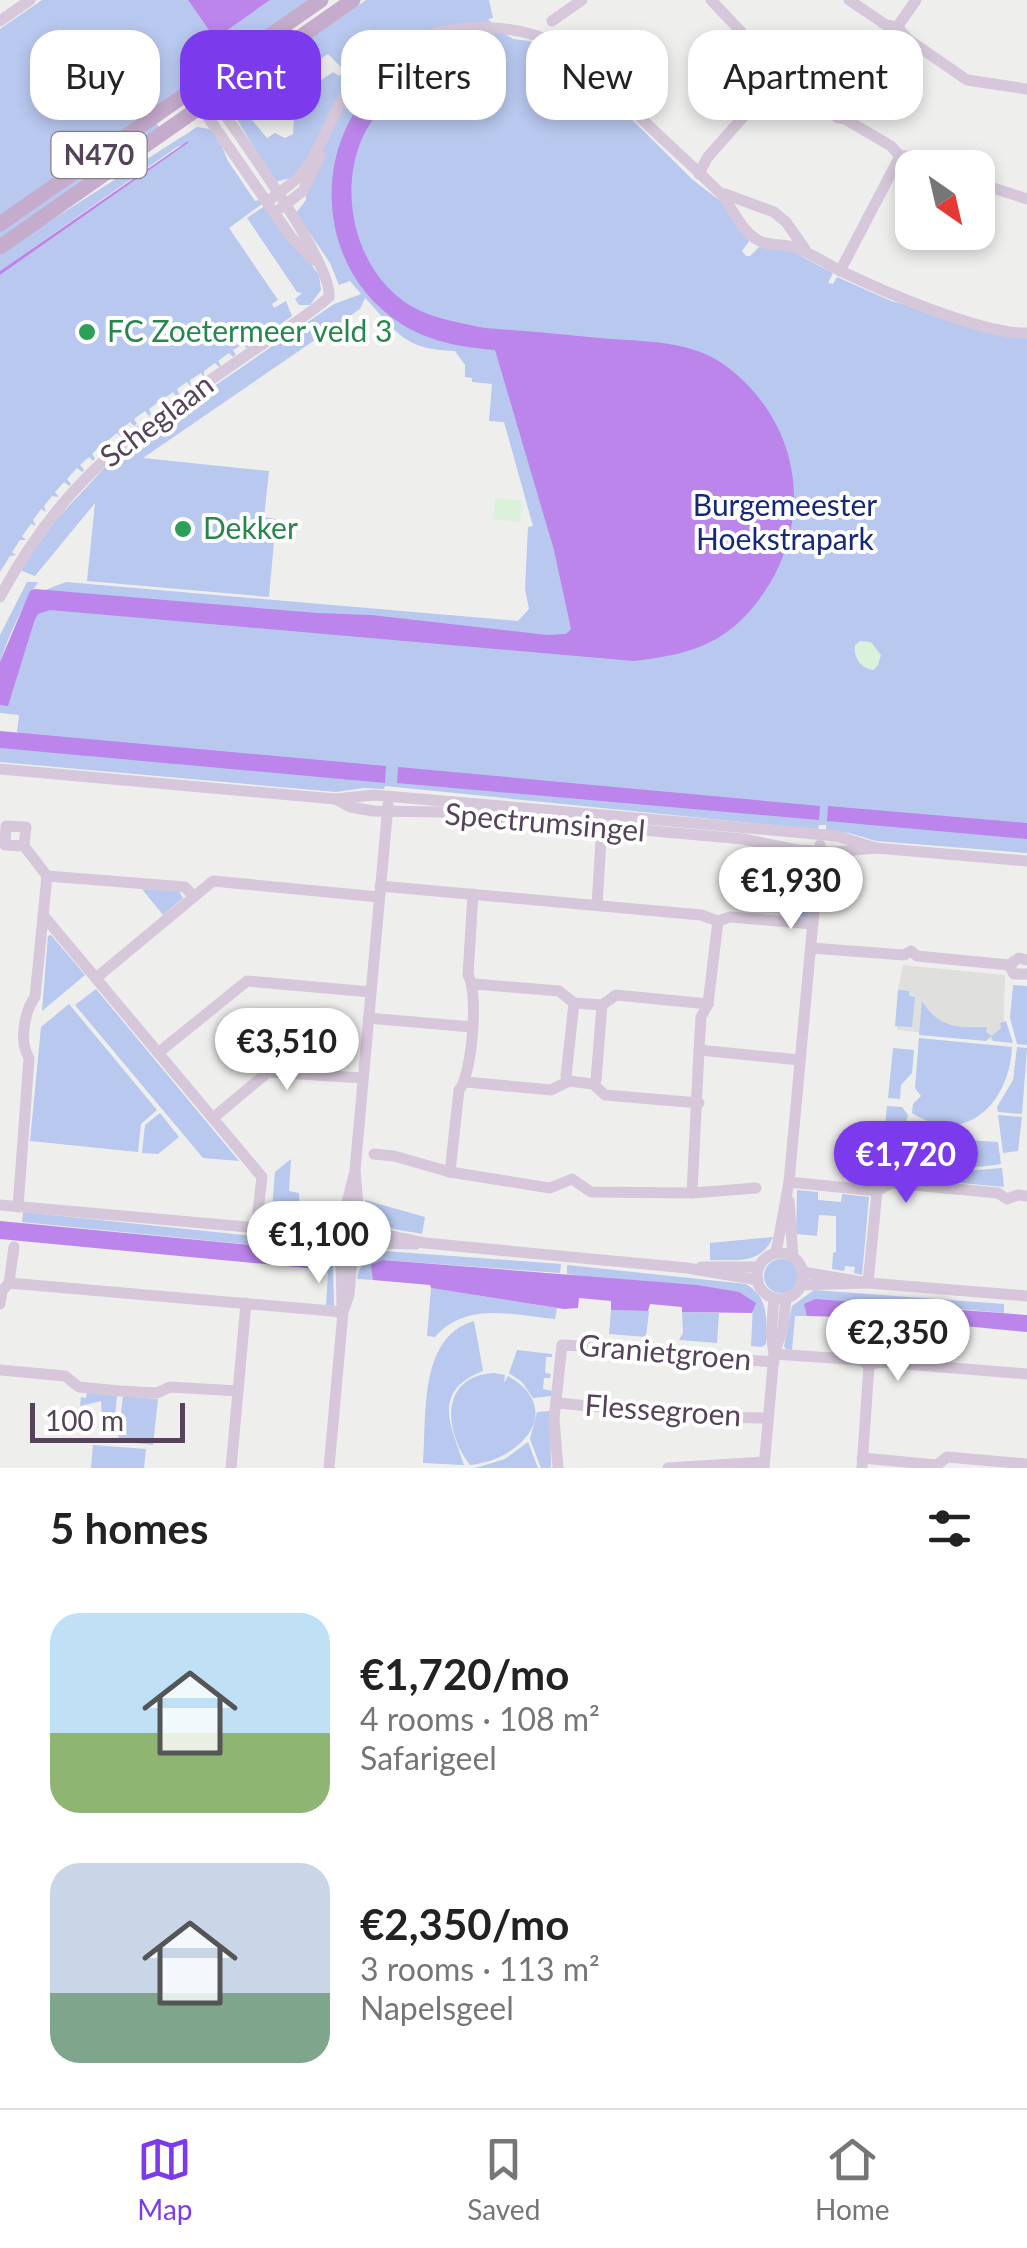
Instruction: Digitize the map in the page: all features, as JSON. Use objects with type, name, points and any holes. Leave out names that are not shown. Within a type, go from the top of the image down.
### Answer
[{"type":"main road","name":"N470","points":[[278,30],[321,0]]},
{"type":"main road","name":"N470","points":[[310,30],[352,0]]},
{"type":"main road","name":"N470","points":[[0,224],[180,98]]},
{"type":"main road","name":"N470","points":[[0,247],[183,120]]},
{"type":"street","points":[[0,21],[30,0]]},
{"type":"street","points":[[552,21],[582,0]]},
{"type":"street","points":[[711,0],[739,30]]},
{"type":"street","points":[[849,0],[897,28],[967,80],[1027,89]]},
{"type":"street","points":[[897,28],[916,0]]},
{"type":"street","points":[[276,204],[306,169],[327,123],[353,81],[388,52],[428,35],[486,26],[553,42],[582,60],[717,190],[757,240],[793,247],[890,294],[1010,333],[1027,334]]},
{"type":"street","name":"Scheglaan","points":[[0,597],[31,542],[85,476],[138,430],[326,300],[330,288],[322,270],[291,237],[276,204],[219,120]]},
{"type":"street","points":[[698,174],[740,120]]},
{"type":"street","points":[[844,120],[895,153]]},
{"type":"street","points":[[840,271],[895,166]]},
{"type":"street","points":[[995,189],[1027,199]]},
{"type":"street","points":[[717,190],[774,212],[812,256]]},
{"type":"street","name":"Spectrumsingel","points":[[0,770],[335,799],[389,796],[819,851],[876,848],[1027,860]]},
{"type":"street","points":[[371,1238],[359,1216],[356,1170],[389,796]]},
{"type":"street","name":"Spectrumsingel","points":[[335,799],[350,807],[388,812],[821,834],[876,848]]},
{"type":"street","points":[[598,905],[603,821]]},
{"type":"street","points":[[776,1254],[789,1186],[821,834]]},
{"type":"street","points":[[18,1207],[29,1058],[23,1048],[28,1006],[35,997],[47,876],[24,846]]},
{"type":"street","points":[[47,876],[185,887],[194,897]]},
{"type":"street","points":[[96,978],[214,881],[474,894],[701,914],[718,921],[730,917],[812,924]]},
{"type":"street","points":[[450,1172],[459,1090],[466,1082],[472,1027],[474,984],[468,975],[474,894]]},
{"type":"street","points":[[44,916],[262,1177],[256,1228]]},
{"type":"street","points":[[692,1193],[701,1017],[708,1004],[718,921]]},
{"type":"street","points":[[810,948],[904,956],[911,950],[917,956],[1009,965],[1019,958],[1027,960]]},
{"type":"street","points":[[1009,965],[1014,974],[1027,974]]},
{"type":"street","points":[[158,1053],[247,981],[370,992]]},
{"type":"street","points":[[474,984],[559,990],[574,1002],[602,1005],[616,995],[708,1004]]},
{"type":"street","points":[[568,1081],[574,1002]]},
{"type":"street","points":[[592,1084],[596,1080],[602,1005]]},
{"type":"street","points":[[368,1018],[472,1027]]},
{"type":"street","points":[[699,1050],[800,1060]]},
{"type":"street","points":[[213,1118],[268,1072],[363,1078]]},
{"type":"street","points":[[466,1082],[552,1090],[568,1081],[592,1084],[606,1095],[699,1103]]},
{"type":"street","points":[[374,1154],[450,1172],[550,1188],[572,1179],[590,1192],[692,1193],[756,1188]]},
{"type":"street","points":[[344,1214],[356,1170]]},
{"type":"street","points":[[789,1186],[878,1191],[892,1183],[998,1193],[1008,1199],[1027,1196]]},
{"type":"street","points":[[789,1186],[793,1257],[802,1279]]},
{"type":"street","points":[[868,1283],[878,1191]]},
{"type":"street","points":[[0,1205],[282,1230],[303,1238],[328,1235]]},
{"type":"street","points":[[328,1235],[337,1217],[359,1216]]},
{"type":"street","points":[[328,1235],[347,1258],[348,1295],[343,1312],[328,1468]]},
{"type":"street","points":[[371,1238],[759,1274]]},
{"type":"street","points":[[347,1258],[364,1253],[371,1238]]},
{"type":"street","points":[[0,1304],[2,1291],[9,1283],[14,1247]]},
{"type":"street","points":[[779,1298],[762,1289],[759,1274],[766,1258],[776,1254],[793,1257]]},
{"type":"street","points":[[668,1468],[764,1465],[774,1358],[770,1335],[779,1298],[802,1279],[1027,1296]]},
{"type":"street","points":[[9,1283],[343,1312]]},
{"type":"street","points":[[231,1468],[246,1303]]},
{"type":"street","name":"Granietgroen","points":[[558,1468],[554,1419],[562,1345],[685,1355],[698,1360],[774,1358]]},
{"type":"street","points":[[774,1358],[861,1360],[870,1365],[880,1362],[1027,1374]]},
{"type":"street","points":[[870,1365],[862,1463],[937,1464],[947,1457],[1027,1464]]},
{"type":"street","points":[[0,1370],[65,1376],[78,1387],[120,1391],[157,1394],[170,1387],[238,1391]]},
{"type":"street","name":"Flessegroen","points":[[558,1403],[704,1417],[768,1418]]},
{"type":"shaded area","points":[[188,0],[270,0],[228,30],[209,30]]},
{"type":"shaded area","points":[[352,120],[374,120],[356,157],[353,213],[372,266],[389,289],[411,306],[485,328],[684,347],[716,359],[752,389],[782,437],[794,491],[793,519],[775,574],[759,600],[721,636],[700,647],[634,661],[50,610],[35,619],[8,706],[0,705],[0,662],[30,591],[35,589],[371,615],[547,635],[566,634],[571,629],[554,550],[495,350],[434,339],[400,323],[372,299],[351,270],[337,238],[332,203],[334,168]]},
{"type":"shaded area","points":[[188,143],[0,275],[0,271]]},
{"type":"shaded area","points":[[0,731],[386,766],[385,783],[0,748]]},
{"type":"shaded area","points":[[398,767],[820,806],[819,820],[397,783]]},
{"type":"shaded area","points":[[828,806],[1027,823],[1027,839],[827,821]]},
{"type":"shaded area","points":[[903,965],[1005,975],[1003,1041],[897,1030]]},
{"type":"shaded area","points":[[0,1221],[313,1251],[322,1260],[317,1269],[0,1239]]},
{"type":"shaded area","points":[[383,1260],[697,1285],[739,1292],[756,1303],[752,1313],[682,1312],[682,1307],[650,1304],[648,1311],[611,1310],[611,1301],[579,1298],[578,1308],[564,1309],[430,1285],[373,1280],[371,1265]]},
{"type":"shaded area","points":[[815,1299],[1027,1315],[1027,1332],[882,1318],[807,1316],[804,1304]]},
{"type":"green space","points":[[42,0],[188,0],[209,30],[180,30],[180,92],[160,106],[160,30],[30,30],[30,120],[139,120],[0,217],[0,29]]},
{"type":"green space","points":[[270,0],[312,0],[269,30],[228,30]]},
{"type":"green space","name":"Burgemeester Hoekstrapark","points":[[366,0],[489,0],[493,18],[488,19],[499,30],[341,30],[341,67],[328,54],[321,59],[321,31]]},
{"type":"green space","name":"Burgemeester Hoekstrapark","points":[[506,34],[526,41],[526,120],[632,120],[693,180],[724,204],[750,240],[742,251],[746,256],[760,246],[793,252],[833,273],[828,283],[833,284],[837,277],[891,301],[1027,337],[1027,853],[876,841],[826,831],[826,825],[819,825],[818,829],[782,826],[385,786],[336,792],[0,762],[0,748],[15,748],[19,715],[0,713],[0,705],[8,705],[31,631],[37,593],[66,582],[518,621],[529,609],[525,589],[528,527],[533,526],[504,422],[489,421],[492,384],[472,382],[472,378],[465,377],[465,365],[455,351],[424,347],[403,337],[365,298],[360,309],[143,458],[269,471],[264,517],[276,519],[269,597],[87,581],[95,503],[35,576],[20,570],[55,521],[109,463],[147,432],[334,304],[361,294],[350,281],[339,285],[330,263],[296,213],[306,200],[307,161],[291,178],[275,182],[237,120],[252,120],[267,138],[275,133],[285,138],[293,134],[294,120],[321,120],[321,80],[333,72],[341,74],[341,120],[506,120]]},
{"type":"green space","points":[[155,121],[160,129],[0,239],[0,228]]},
{"type":"green space","points":[[197,127],[209,129],[218,137],[228,161],[255,201],[262,204],[229,228],[278,300],[272,304],[274,308],[286,301],[292,316],[261,338],[257,333],[246,341],[249,347],[243,344],[233,350],[236,355],[229,353],[218,361],[221,366],[215,363],[204,371],[204,377],[201,373],[190,380],[191,387],[187,382],[177,389],[179,394],[173,392],[163,399],[164,406],[160,401],[149,409],[149,416],[145,411],[134,419],[137,424],[130,422],[120,430],[121,437],[117,433],[106,442],[109,446],[102,444],[92,454],[93,461],[89,457],[80,465],[82,472],[77,468],[67,479],[71,484],[64,482],[55,492],[59,497],[52,496],[44,506],[46,512],[41,509],[33,520],[36,526],[31,524],[22,536],[26,540],[20,540],[12,552],[16,555],[10,556],[0,572],[0,275],[188,143],[0,271],[0,253]]},
{"type":"green space","points":[[266,205],[319,275],[321,290],[310,305],[299,305],[295,299],[302,293],[297,292],[247,218]]},
{"type":"green space","points":[[27,582],[38,582],[0,662],[0,635]]},
{"type":"green space","points":[[804,860],[809,860],[812,868],[808,918],[799,917]]},
{"type":"green space","points":[[736,875],[744,875],[751,886],[744,897],[736,897],[729,890],[729,882]]},
{"type":"green space","points":[[142,889],[179,891],[183,898],[163,915]]},
{"type":"green space","points":[[48,936],[85,975],[42,1011]]},
{"type":"green space","points":[[1013,985],[1027,986],[1027,1045],[1017,1044],[1010,1018]]},
{"type":"green space","points":[[96,989],[239,1161],[203,1158],[75,1005]]},
{"type":"green space","points":[[898,990],[909,991],[909,996],[915,997],[912,1027],[895,1026]]},
{"type":"green space","points":[[922,1001],[943,1022],[959,1027],[987,1027],[986,1032],[992,1036],[1001,1028],[1000,1023],[1006,1021],[1013,1043],[993,1041],[991,1036],[986,1041],[919,1035]]},
{"type":"green space","points":[[69,1004],[157,1110],[141,1124],[138,1152],[30,1141],[41,1027]]},
{"type":"green space","points":[[919,1038],[1012,1047],[1003,1085],[982,1113],[951,1125],[912,1113],[913,1104],[921,1096],[915,1088]]},
{"type":"green space","points":[[1017,1047],[1027,1048],[1022,1114],[998,1112],[997,1107],[1013,1080]]},
{"type":"green space","points":[[893,1048],[914,1050],[912,1073],[901,1085],[900,1099],[888,1098]]},
{"type":"green space","points":[[887,1106],[902,1107],[908,1115],[900,1145],[884,1139]]},
{"type":"green space","points":[[160,1113],[179,1137],[158,1154],[142,1153],[145,1125]]},
{"type":"green space","points":[[998,1115],[1022,1117],[1018,1151],[1003,1153]]},
{"type":"green space","points":[[906,1136],[998,1142],[1001,1164],[951,1166],[901,1157]]},
{"type":"green space","points":[[291,1159],[289,1191],[299,1193],[300,1220],[283,1222],[283,1215],[274,1215],[271,1221],[275,1172]]},
{"type":"green space","points":[[899,1159],[953,1172],[1002,1168],[1004,1187],[894,1177]]},
{"type":"green space","points":[[797,1190],[818,1192],[818,1200],[841,1202],[842,1194],[869,1197],[862,1275],[854,1273],[855,1267],[845,1266],[844,1271],[832,1269],[836,1216],[819,1215],[817,1236],[796,1234]]},
{"type":"green space","points":[[365,1200],[425,1217],[422,1234],[378,1222]]},
{"type":"green space","points":[[23,1212],[313,1245],[333,1265],[334,1306],[326,1305],[328,1273],[317,1269],[322,1259],[313,1251],[22,1222]]},
{"type":"green space","points":[[349,1219],[361,1225],[367,1237],[361,1249],[349,1255],[337,1249],[331,1237],[337,1225]]},
{"type":"green space","points":[[773,1237],[755,1257],[710,1260],[710,1243]]},
{"type":"green space","points":[[384,1251],[561,1264],[560,1273],[383,1260],[375,1265],[373,1280],[357,1279],[366,1261]]},
{"type":"green space","points":[[781,1259],[793,1264],[798,1276],[793,1288],[781,1293],[769,1288],[764,1276],[769,1264]]},
{"type":"green space","points":[[567,1265],[746,1284],[763,1303],[766,1344],[751,1346],[753,1304],[567,1274]]},
{"type":"green space","points":[[431,1288],[557,1308],[555,1319],[476,1314],[461,1318],[435,1337],[427,1336]]},
{"type":"green space","points":[[814,1290],[1004,1304],[1004,1313],[882,1302],[807,1309],[807,1316],[795,1316],[792,1350],[786,1349],[792,1306]]},
{"type":"green space","points":[[611,1310],[649,1311],[646,1337],[609,1334]]},
{"type":"green space","points":[[682,1312],[719,1313],[717,1343],[679,1340],[683,1333]]},
{"type":"green space","points":[[474,1321],[483,1371],[456,1389],[449,1412],[464,1465],[423,1463],[426,1402],[434,1361],[443,1343],[456,1330]]},
{"type":"green space","points":[[517,1350],[552,1354],[546,1357],[545,1373],[551,1374],[544,1378],[543,1389],[552,1391],[552,1396],[533,1398],[522,1382],[509,1373]]},
{"type":"green space","points":[[505,1375],[504,1383],[508,1376],[525,1389],[534,1404],[535,1418],[520,1444],[505,1454],[470,1465],[455,1437],[455,1395],[476,1376]]},
{"type":"green space","points":[[87,1392],[117,1396],[115,1416],[102,1415],[101,1401],[80,1406],[81,1397],[86,1398]]},
{"type":"green space","points":[[123,1396],[158,1399],[153,1445],[118,1441]]},
{"type":"green space","points":[[550,1411],[551,1468],[541,1468],[530,1439],[537,1412]]},
{"type":"green space","points":[[528,1442],[538,1468],[475,1468],[505,1459]]},
{"type":"green space","points":[[93,1445],[146,1449],[144,1468],[91,1468]]},
{"type":"sand","points":[[495,498],[522,500],[520,522],[493,519]]},
{"type":"sand","points":[[860,641],[871,642],[881,655],[874,670],[857,658],[855,645]]},
{"type":"place","name":"FC Zoetermeer veld 3","points":[[87,332]]},
{"type":"place","name":"Dekker","points":[[183,529]]}]
